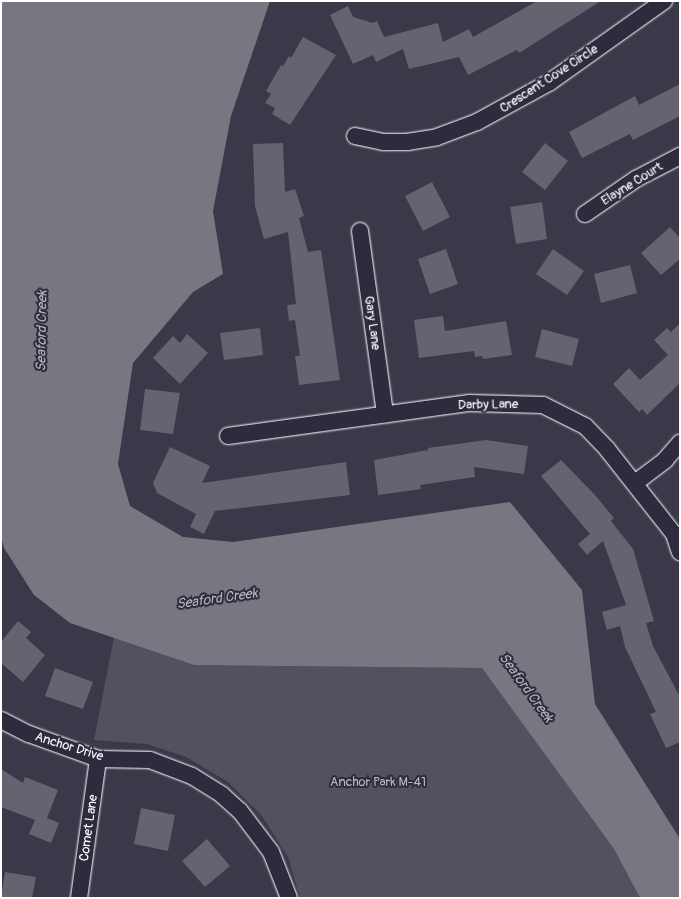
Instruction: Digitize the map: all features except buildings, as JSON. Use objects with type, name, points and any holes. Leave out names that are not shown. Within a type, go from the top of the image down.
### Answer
[{"type":"street","name":"Crescent Cove Circle","points":[[355,136],[384,142],[407,142],[437,137],[477,122],[550,82],[664,1]]},
{"type":"street","name":"Elayne Court","points":[[585,214],[636,179],[680,156]]},
{"type":"street","name":"Gary Lane","points":[[360,231],[385,414]]},
{"type":"street","name":"Darby Lane","points":[[228,436],[385,414],[470,404],[543,405],[584,426],[635,483],[674,534],[680,552]]},
{"type":"street","points":[[635,483],[665,460],[680,443]]},
{"type":"street","name":"Anchor Drive","points":[[1,720],[29,734],[98,759],[150,760],[192,776],[222,795],[240,811],[271,852],[289,898]]},
{"type":"street","name":"Comet Lane","points":[[79,898],[98,759]]},
{"type":"green space","name":"Anchor Park M-41","points":[[114,637],[194,665],[482,668],[614,849],[640,898],[300,898],[288,857],[262,816],[228,782],[186,757],[147,744],[94,740]]},
{"type":"water","name":"Seaford Creek","points":[[1,1],[270,1],[231,116],[213,211],[223,274],[193,292],[133,363],[118,464],[130,506],[183,537],[233,542],[510,502],[582,590],[595,704],[680,839],[680,898],[640,898],[614,849],[482,668],[194,665],[70,623],[34,595],[4,548],[1,536]]}]
